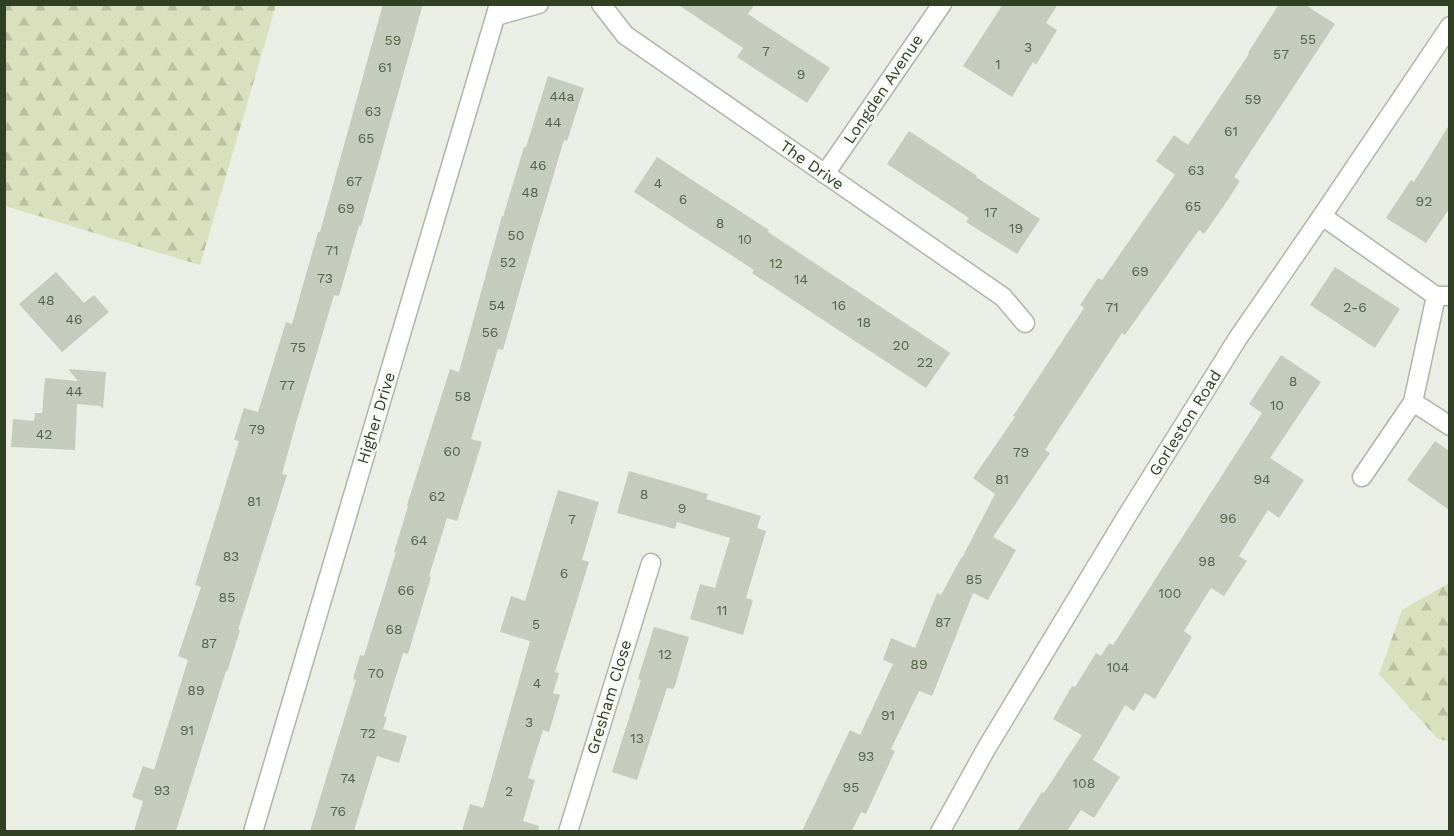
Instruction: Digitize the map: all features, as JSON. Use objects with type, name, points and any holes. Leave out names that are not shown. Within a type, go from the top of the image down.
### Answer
[{"type":"street","points":[[497,10],[539,4]]},
{"type":"street","name":"The Drive","points":[[601,4],[625,36],[1003,297],[1025,323]]},
{"type":"street","name":"Longden Avenue","points":[[825,174],[942,4]]},
{"type":"street","name":"Higher Drive","points":[[253,831],[497,10]]},
{"type":"street","name":"Gorleston Road","points":[[940,831],[986,749],[1191,412],[1238,338],[1449,26]]},
{"type":"street","points":[[1322,216],[1443,296],[1413,402],[1362,477]]},
{"type":"street","points":[[1413,402],[1449,426]]},
{"type":"street","name":"Gresham Close","points":[[568,831],[651,563]]},
{"type":"green space","points":[[4,5],[276,5],[200,265],[5,206]]},
{"type":"green space","points":[[1449,583],[1449,741],[1438,739],[1379,674],[1402,610]]},
{"type":"building","points":[[383,4],[423,4],[361,226],[359,226],[339,296],[334,295],[296,423],[282,474],[287,475],[176,831],[134,831],[143,801],[132,797],[143,766],[154,770],[188,660],[178,656],[201,587],[195,585],[239,441],[234,440],[244,408],[258,412],[286,322],[292,324]]},
{"type":"building","points":[[677,4],[755,4],[748,14],[830,68],[807,103],[737,57],[743,48]]},
{"type":"building","points":[[1003,4],[1058,4],[1046,23],[1057,30],[1036,65],[1033,62],[1012,97],[963,66]]},
{"type":"building","points":[[1279,4],[1304,4],[1335,24],[1234,177],[1240,181],[1223,207],[1204,234],[1199,230],[1125,335],[1122,333],[1045,450],[1050,453],[993,537],[1016,550],[988,600],[973,593],[932,696],[919,691],[891,749],[895,751],[866,814],[861,812],[852,831],[802,831],[850,730],[860,735],[893,664],[883,660],[891,638],[915,648],[937,593],[941,595],[995,494],[973,478],[1015,417],[1013,416],[1084,308],[1080,305],[1098,278],[1102,280],[1175,175],[1156,161],[1174,135],[1188,145],[1249,54]]},
{"type":"building","points":[[548,76],[584,88],[567,141],[564,140],[503,350],[498,349],[471,439],[482,442],[468,487],[457,521],[447,518],[408,654],[403,653],[384,716],[387,717],[383,729],[407,736],[399,763],[377,756],[354,831],[310,831],[356,680],[353,679],[360,655],[364,656],[396,552],[394,552],[407,505],[450,369],[459,372],[502,216]]},
{"type":"building","points":[[1449,125],[1449,209],[1426,243],[1386,218],[1411,180],[1414,182]]},
{"type":"building","points":[[909,131],[1040,219],[1017,254],[966,222],[969,218],[887,164]]},
{"type":"building","points":[[657,157],[950,353],[926,388],[752,273],[754,270],[634,192]]},
{"type":"building","points":[[1335,267],[1400,309],[1375,348],[1310,305]]},
{"type":"building","points":[[56,272],[84,303],[94,295],[109,312],[62,352],[19,304]]},
{"type":"building","points":[[1281,355],[1321,382],[1270,458],[1304,480],[1279,518],[1268,510],[1239,556],[1247,561],[1224,596],[1211,588],[1184,631],[1192,637],[1155,699],[1145,693],[1134,711],[1125,705],[1093,760],[1120,777],[1094,818],[1081,810],[1067,831],[1017,831],[1082,735],[1053,719],[1072,686],[1075,687],[1096,653],[1101,656],[1109,643],[1113,645],[1262,413],[1249,404]]},
{"type":"building","points":[[68,369],[106,372],[103,409],[100,406],[77,404],[75,450],[11,447],[13,419],[34,421],[35,413],[42,413],[45,378],[78,381]]},
{"type":"building","points":[[1435,441],[1449,451],[1449,510],[1407,480]]},
{"type":"building","points":[[629,471],[708,494],[706,499],[761,516],[757,528],[766,531],[746,598],[753,600],[743,635],[690,619],[700,584],[715,588],[730,538],[677,522],[675,529],[617,513]]},
{"type":"building","points":[[558,490],[599,502],[582,560],[589,562],[555,672],[559,673],[553,693],[560,695],[549,732],[543,730],[528,778],[535,780],[523,821],[539,826],[538,831],[462,831],[470,804],[483,808],[530,641],[500,632],[511,596],[525,601]]},
{"type":"building","points":[[654,627],[689,637],[675,686],[673,689],[667,688],[637,780],[612,772],[641,680],[638,679]]}]
